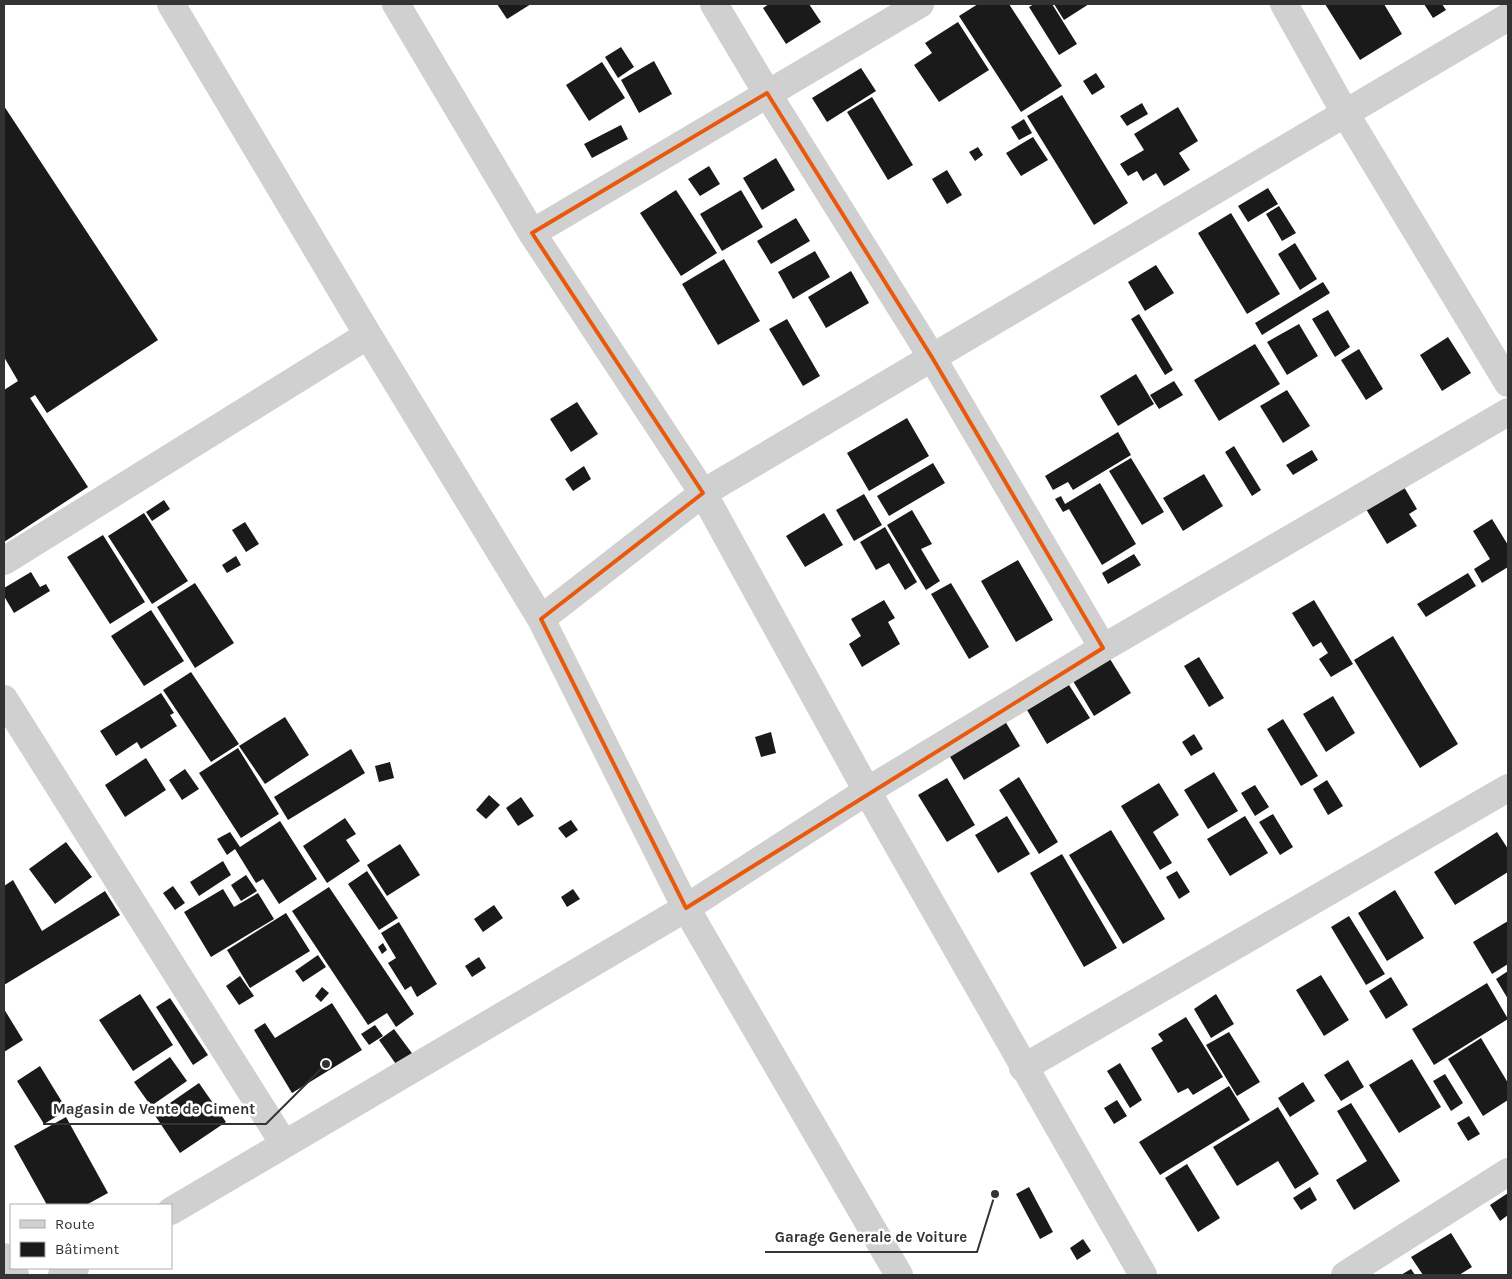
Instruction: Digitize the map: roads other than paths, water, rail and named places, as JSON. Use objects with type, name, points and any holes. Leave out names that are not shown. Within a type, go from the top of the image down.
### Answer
[{"type":"street","points":[[171,4],[368,335],[541,619],[686,908],[899,1275]]},
{"type":"street","points":[[396,4],[532,233],[703,494],[867,791],[1143,1275]]},
{"type":"street","points":[[714,4],[767,93],[933,359],[1103,648]]},
{"type":"street","points":[[532,233],[920,4]]},
{"type":"street","points":[[1284,4],[1345,113],[1508,383]]},
{"type":"street","points":[[541,619],[703,494],[1508,17]]},
{"type":"street","points":[[4,561],[368,335]]},
{"type":"street","points":[[172,1210],[686,908],[867,791],[1103,648],[1508,412]]},
{"type":"street","points":[[4,699],[284,1144]]},
{"type":"street","points":[[1024,1068],[1508,788]]},
{"type":"street","points":[[1345,1275],[1508,1172]]},
{"type":"street","points":[[62,1275],[73,1269]]},
{"type":"place","name":"Magasin de Vente de Ciment","points":[[326,1064]]},
{"type":"place","name":"Garage Generale de Voiture","points":[[995,1194]]}]
